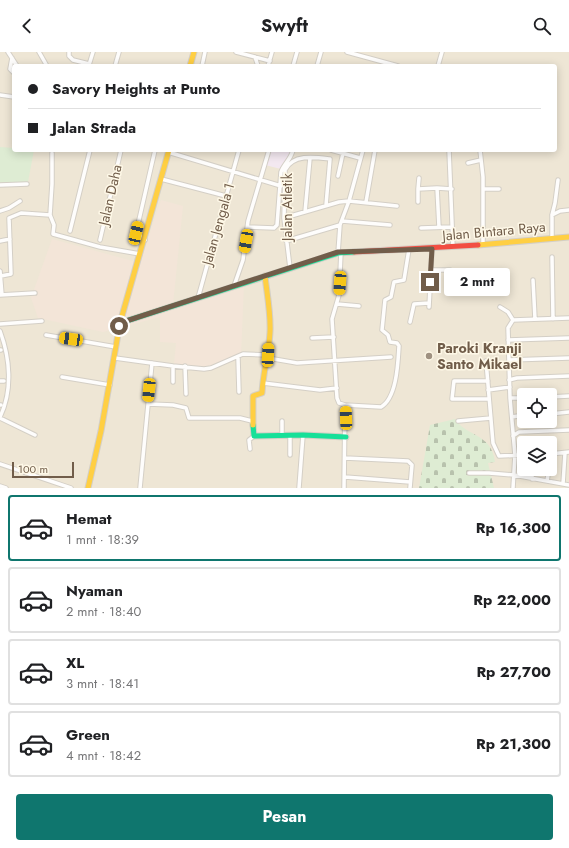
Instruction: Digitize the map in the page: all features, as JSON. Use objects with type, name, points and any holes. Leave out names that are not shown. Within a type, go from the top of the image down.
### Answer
[{"type":"main road","points":[[191,64],[194,52]]},
{"type":"main road","points":[[88,488],[110,386],[120,323],[145,240],[169,152]]},
{"type":"main road","name":"Jalan Bintara Raya","points":[[120,323],[339,252],[432,249],[569,237]]},
{"type":"main road","points":[[265,276],[270,330],[268,357],[262,373],[263,383],[261,394],[254,396],[252,421],[254,436],[303,435],[346,437]]},
{"type":"street","points":[[8,52],[16,64]]},
{"type":"street","points":[[39,52],[46,64]]},
{"type":"street","points":[[69,52],[71,59],[86,64]]},
{"type":"street","points":[[89,64],[93,52]]},
{"type":"street","points":[[116,64],[119,52]]},
{"type":"street","points":[[202,64],[205,52]]},
{"type":"street","points":[[236,52],[270,61]]},
{"type":"street","points":[[269,64],[272,52]]},
{"type":"street","points":[[294,64],[297,52]]},
{"type":"street","points":[[318,64],[321,52]]},
{"type":"street","points":[[347,52],[391,64]]},
{"type":"street","points":[[439,64],[442,52]]},
{"type":"street","points":[[255,57],[257,64]]},
{"type":"street","points":[[12,58],[10,67],[12,72]]},
{"type":"street","points":[[0,95],[12,98]]},
{"type":"street","points":[[70,231],[90,152]]},
{"type":"street","name":"Jalan Daha","points":[[100,240],[121,152]]},
{"type":"street","points":[[145,240],[136,233],[155,152]]},
{"type":"street","points":[[172,152],[281,186]]},
{"type":"street","name":"Jalan Jengala 1","points":[[198,298],[238,152]]},
{"type":"street","points":[[234,286],[243,260],[248,221],[268,152]]},
{"type":"street","points":[[248,227],[276,228],[278,222],[282,168],[289,162],[292,152]]},
{"type":"street","points":[[339,152],[360,158]]},
{"type":"street","points":[[362,152],[349,201],[341,223],[337,304],[332,319],[338,401],[345,405],[381,407],[391,394],[396,376],[399,346],[397,343],[390,342],[388,335],[382,330],[385,300],[391,296],[394,282],[404,280],[409,249]]},
{"type":"street","points":[[366,202],[375,152]]},
{"type":"street","points":[[449,152],[452,189],[451,227],[453,246]]},
{"type":"street","points":[[480,152],[483,189],[483,245]]},
{"type":"street","points":[[52,153],[50,215],[54,225],[52,232],[54,234],[100,247],[140,254]]},
{"type":"street","points":[[338,176],[343,153]]},
{"type":"street","points":[[305,212],[310,158]]},
{"type":"street","name":"Jalan Atletik","points":[[290,268],[284,218],[285,170],[289,164],[296,159],[330,159],[326,205]]},
{"type":"street","points":[[468,163],[481,160]]},
{"type":"street","points":[[418,178],[418,202]]},
{"type":"street","points":[[161,179],[226,196]]},
{"type":"street","points":[[552,238],[552,215],[558,180]]},
{"type":"street","points":[[0,185],[27,184]]},
{"type":"street","points":[[418,190],[437,188],[452,189]]},
{"type":"street","points":[[437,188],[439,227]]},
{"type":"street","points":[[483,189],[499,188]]},
{"type":"street","points":[[0,211],[9,208],[20,201]]},
{"type":"street","points":[[284,218],[326,205],[349,201],[396,206]]},
{"type":"street","points":[[552,215],[560,211],[569,210]]},
{"type":"street","points":[[0,276],[11,274],[8,220],[12,216],[21,213],[50,215]]},
{"type":"street","points":[[286,241],[341,223],[390,225]]},
{"type":"street","points":[[420,228],[451,227]]},
{"type":"street","points":[[0,242],[10,239]]},
{"type":"street","points":[[410,322],[414,304],[429,305],[432,249]]},
{"type":"street","points":[[552,257],[553,319]]},
{"type":"street","points":[[430,270],[450,270]]},
{"type":"street","points":[[0,271],[1,295],[35,293]]},
{"type":"street","points":[[533,280],[535,319]]},
{"type":"street","points":[[337,304],[359,306]]},
{"type":"street","points":[[500,307],[508,312],[513,320]]},
{"type":"street","points":[[513,320],[569,318]]},
{"type":"street","points":[[513,320],[508,328],[510,398],[516,455],[513,488]]},
{"type":"street","points":[[0,324],[42,321]]},
{"type":"street","points":[[0,331],[6,348],[8,369],[6,400],[0,418],[36,435]]},
{"type":"street","points":[[46,336],[116,347]]},
{"type":"street","points":[[312,338],[334,337]]},
{"type":"street","points":[[508,340],[569,338]]},
{"type":"street","points":[[114,358],[173,366],[212,368],[247,354],[297,363],[391,357]]},
{"type":"street","points":[[238,358],[239,392]]},
{"type":"street","points":[[509,360],[569,358]]},
{"type":"street","points":[[486,361],[494,443],[498,455],[516,455]]},
{"type":"street","points":[[140,488],[152,363]]},
{"type":"street","points":[[173,366],[173,382]]},
{"type":"street","points":[[185,366],[186,394]]},
{"type":"street","points":[[509,380],[517,378],[569,376]]},
{"type":"street","points":[[62,377],[110,386]]},
{"type":"street","points":[[488,381],[454,381],[452,391],[453,400],[489,399]]},
{"type":"street","points":[[263,383],[320,390],[337,388]]},
{"type":"street","points":[[488,390],[510,387]]},
{"type":"street","points":[[557,396],[569,396]]},
{"type":"street","points":[[510,398],[517,398]]},
{"type":"street","points":[[148,404],[186,408],[189,418],[240,418],[252,421]]},
{"type":"street","points":[[344,488],[346,437],[345,405]]},
{"type":"street","points":[[557,413],[569,412]]},
{"type":"street","points":[[512,417],[517,416]]},
{"type":"street","points":[[458,421],[491,418]]},
{"type":"street","points":[[282,421],[282,435]]},
{"type":"street","points":[[514,436],[519,432],[569,430]]},
{"type":"street","points":[[299,488],[303,435]]},
{"type":"street","points":[[250,449],[249,440],[254,436]]},
{"type":"street","points":[[290,436],[290,455]]},
{"type":"street","points":[[557,453],[567,452],[563,484]]},
{"type":"street","points":[[345,458],[408,461],[412,466],[410,488]]},
{"type":"street","points":[[0,464],[71,488]]},
{"type":"street","points":[[470,473],[514,475],[569,485]]},
{"type":"street","points":[[547,476],[547,482]]},
{"type":"street","points":[[345,477],[410,482]]},
{"type":"street","points":[[0,486],[6,488]]},
{"type":"shaded area","points":[[0,52],[569,52],[569,488],[0,488]]},
{"type":"shaded area","points":[[269,152],[291,152],[290,158],[281,169],[265,165]]},
{"type":"shaded area","points":[[161,200],[183,206],[173,305],[244,283],[241,357],[206,367],[174,364],[176,343],[160,342],[160,317],[103,332],[38,318],[31,298],[52,239],[140,263]]},
{"type":"green space","points":[[0,147],[12,148],[12,152],[34,152],[28,182],[0,183]]},
{"type":"green space","points":[[455,419],[459,425],[484,440],[489,445],[495,462],[488,463],[494,488],[419,488],[430,425]]},
{"type":"traffic: fast","points":[[120,323],[338,253],[354,252]]},
{"type":"traffic: fast","points":[[253,425],[254,436],[303,435],[346,437]]},
{"type":"traffic: slow","points":[[191,64],[194,52]]},
{"type":"traffic: slow","points":[[88,488],[101,431],[120,323],[168,152]]},
{"type":"traffic: slow","points":[[478,245],[569,237]]},
{"type":"traffic: slow","points":[[253,425],[253,396],[262,393],[270,332],[269,304],[265,276]]},
{"type":"traffic: jam","points":[[354,252],[478,245]]},
{"type":"place","name":"Paroki Kranji Santo Mikael","points":[[429,356]]},
{"type":"route","points":[[119,326],[120,323],[338,252],[432,249],[430,282]]}]
